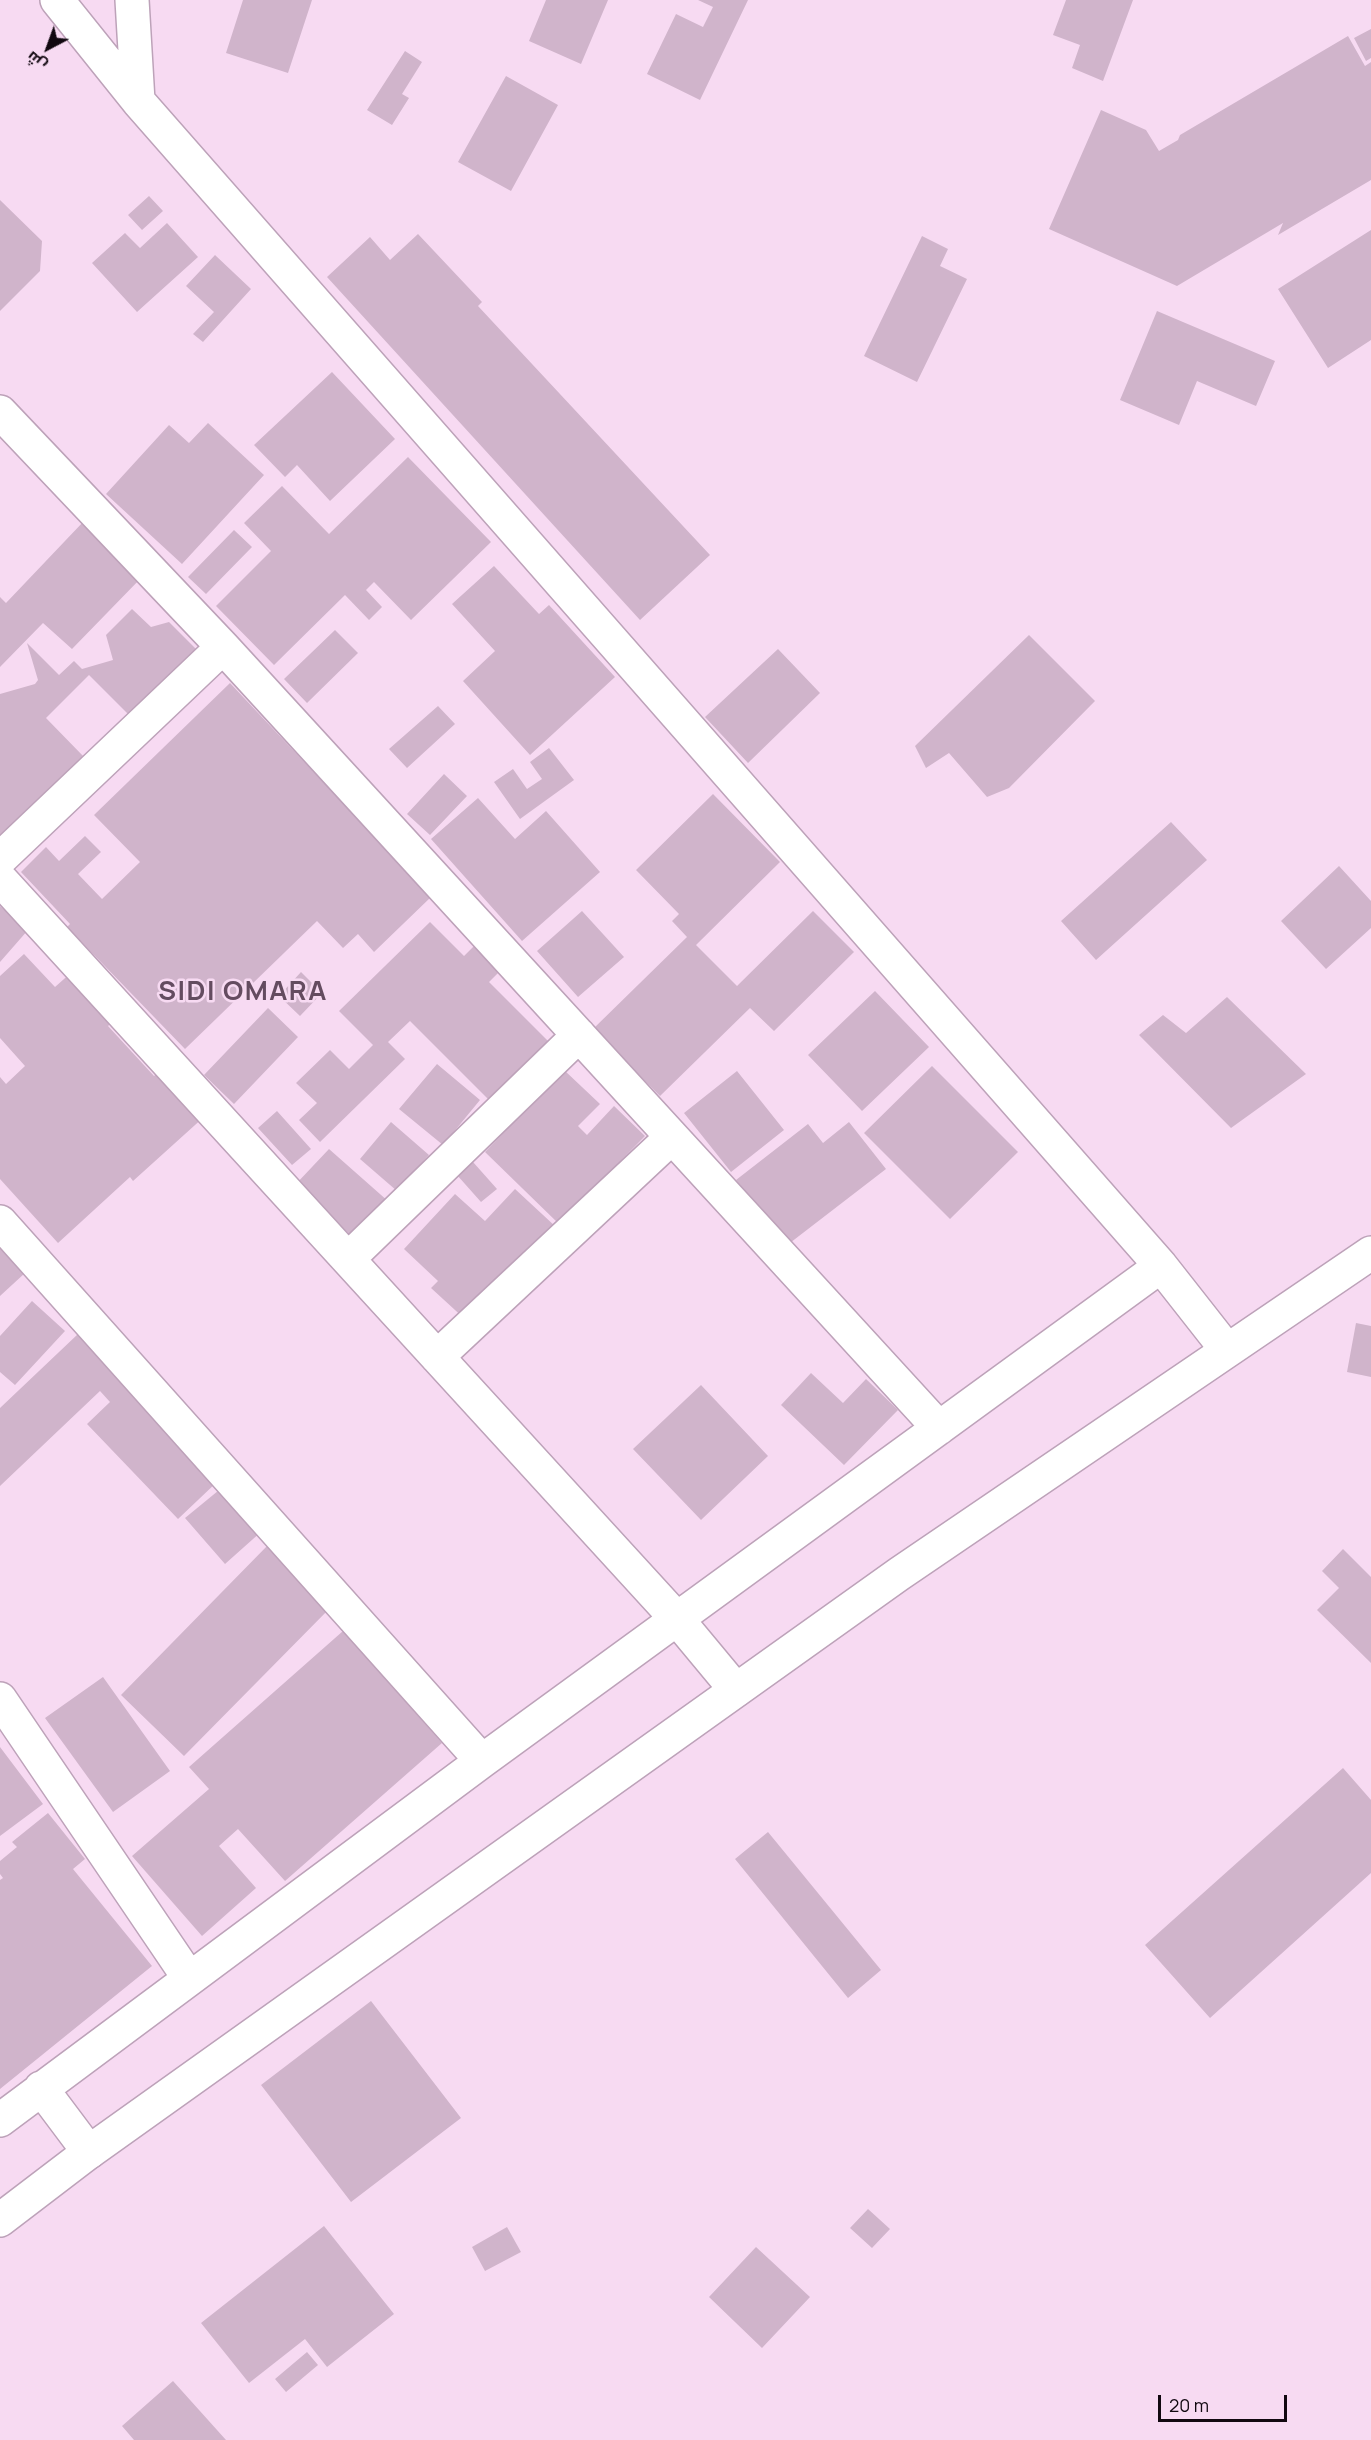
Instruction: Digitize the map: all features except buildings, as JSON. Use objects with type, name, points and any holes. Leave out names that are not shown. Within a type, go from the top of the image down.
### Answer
[{"type":"street","points":[[57,0],[138,101],[1161,1266],[1227,1350]]},
{"type":"street","points":[[132,0],[138,101]]},
{"type":"street","points":[[7,433],[223,647],[939,1428]]},
{"type":"street","points":[[0,859],[223,647]]},
{"type":"street","points":[[0,879],[677,1619],[736,1690]]},
{"type":"street","points":[[348,1259],[579,1035]]},
{"type":"street","points":[[438,1357],[672,1137]]},
{"type":"street","points":[[0,1222],[482,1761]]},
{"type":"street","points":[[0,2220],[89,2152],[899,1574],[1371,1253]]},
{"type":"street","points":[[0,2120],[482,1761],[1161,1266]]},
{"type":"street","points":[[0,1699],[189,1978]]},
{"type":"street","points":[[41,2088],[89,2152]]},
{"type":"district","name":"SIDI OMARA","points":[[243,992]]}]
